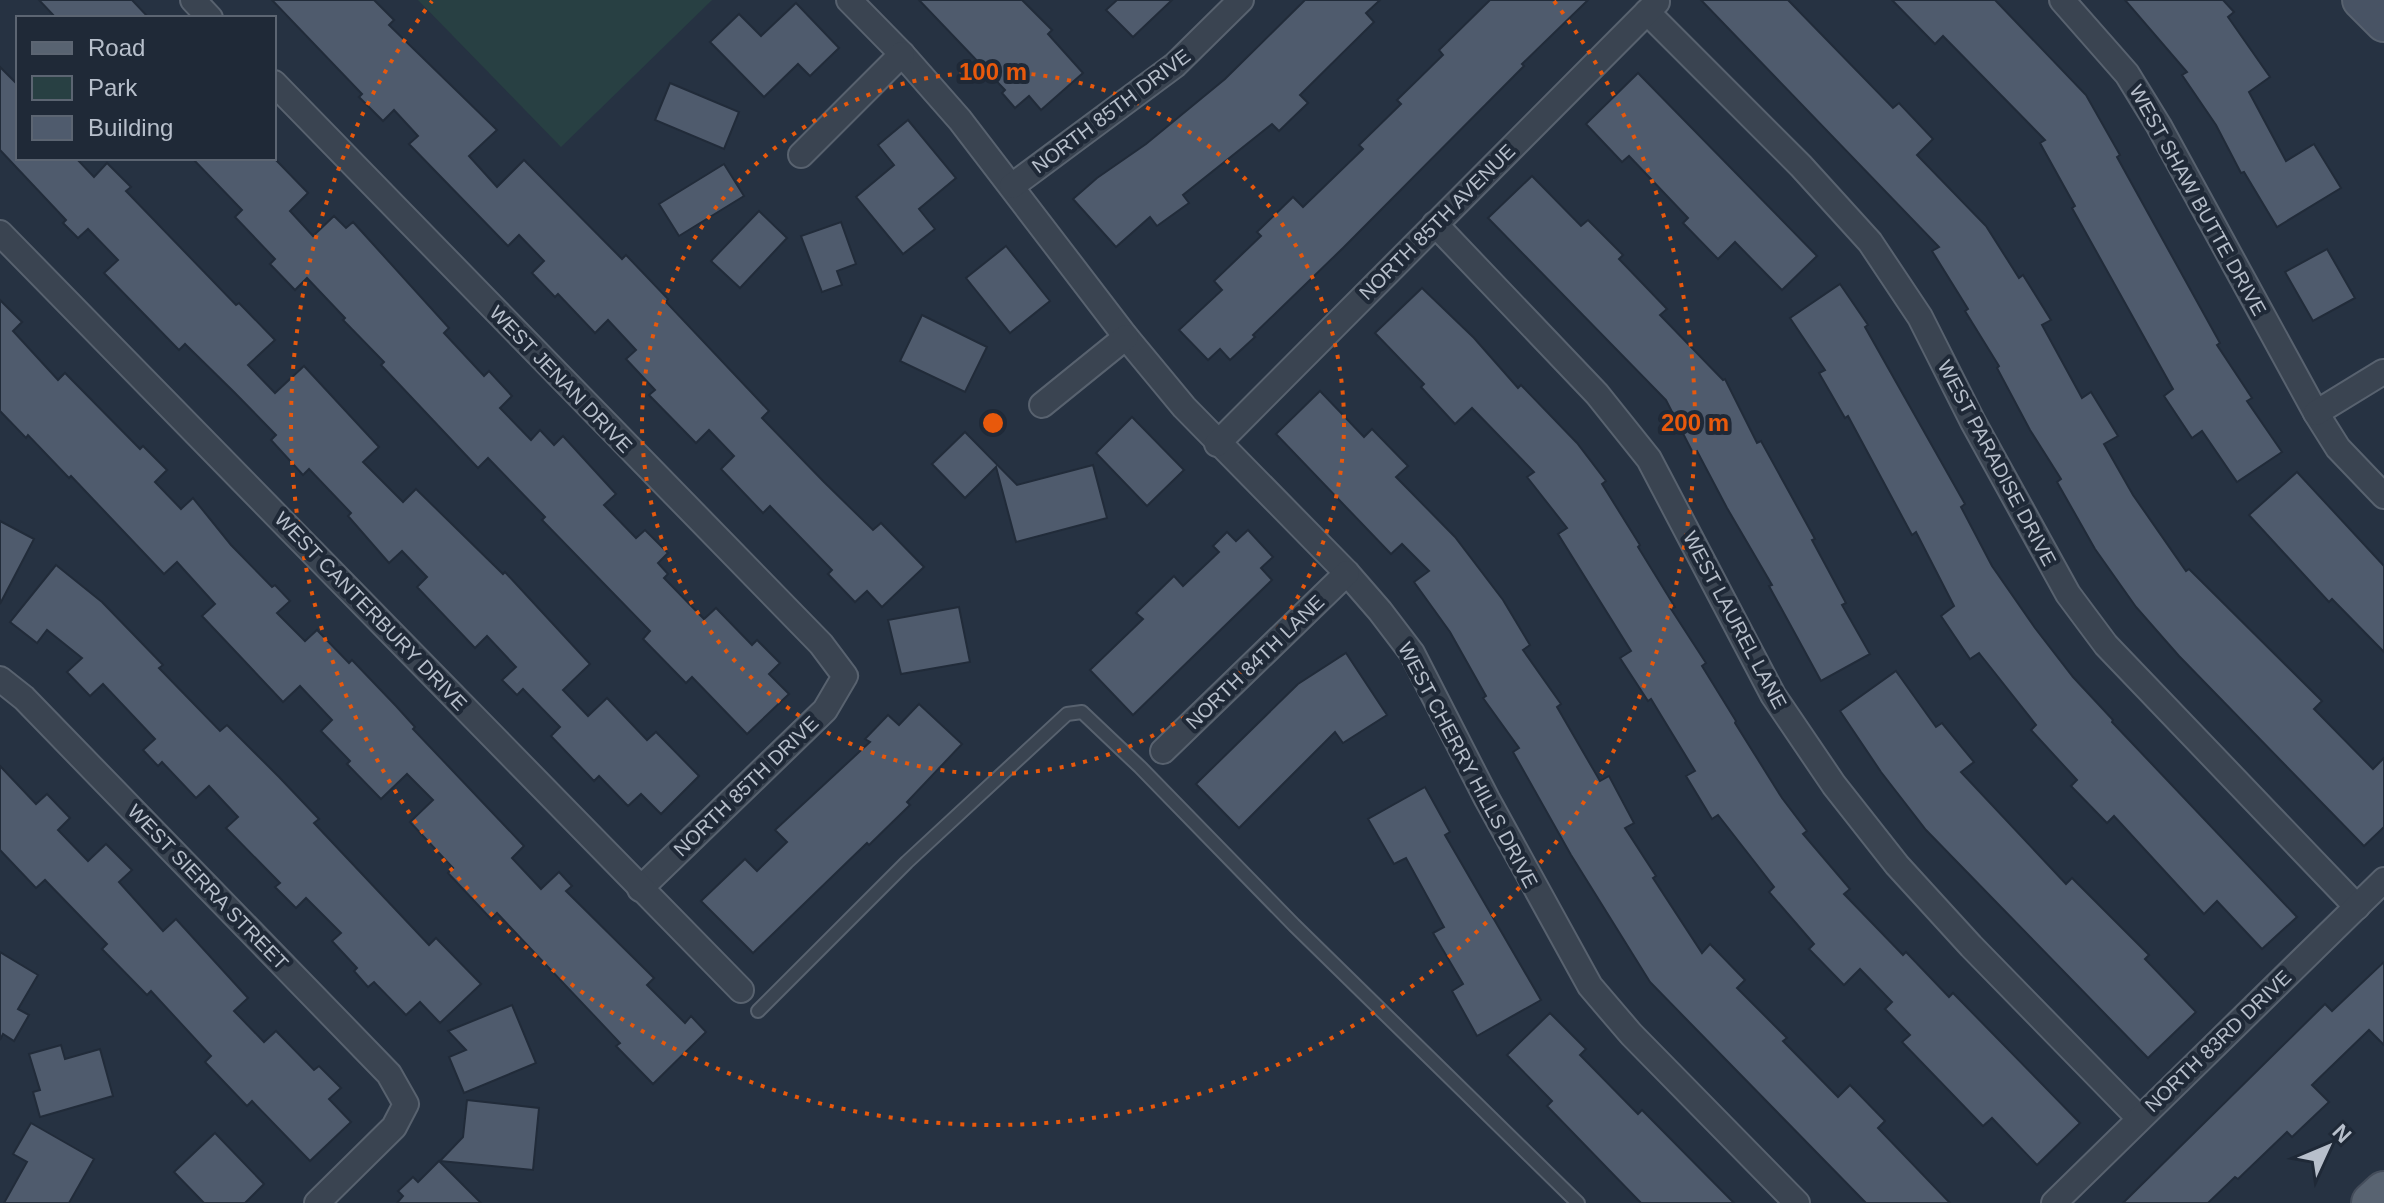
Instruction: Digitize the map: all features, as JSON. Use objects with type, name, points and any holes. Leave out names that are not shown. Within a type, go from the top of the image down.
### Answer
[{"type":"main road","points":[[2361,0],[2384,23]]},
{"type":"main road","points":[[2372,1203],[2384,1192]]},
{"type":"street","points":[[193,0],[208,16]]},
{"type":"street","name":"WEST CHERRY HILLS DRIVE","points":[[849,0],[960,120],[1126,337],[1217,444],[1347,573],[1412,653],[1487,799],[1590,986],[1631,1034],[1797,1203]]},
{"type":"street","name":"NORTH 85TH DRIVE","points":[[1012,186],[1175,65],[1241,0]]},
{"type":"street","name":"WEST SHAW BUTTE DRIVE","points":[[2062,0],[2127,74],[2159,126],[2316,413],[2338,448],[2384,496]]},
{"type":"street","name":"NORTH 85TH AVENUE","points":[[1217,444],[1652,6]]},
{"type":"street","name":"WEST PARADISE DRIVE","points":[[1652,6],[1870,242],[1920,317],[1973,422],[2068,594],[2106,645],[2357,907]]},
{"type":"street","points":[[801,155],[902,54]]},
{"type":"street","name":"WEST JENAN DRIVE","points":[[276,85],[821,644],[845,676]]},
{"type":"street","name":"WEST LAUREL LANE","points":[[1435,224],[1597,394],[1649,459],[1773,695],[1843,796],[1897,865],[1971,946],[2139,1118]]},
{"type":"street","name":"WEST CANTERBURY DRIVE","points":[[0,233],[741,990]]},
{"type":"street","points":[[1042,405],[1126,337]]},
{"type":"street","points":[[2316,413],[2383,372]]},
{"type":"street","name":"NORTH 84TH LANE","points":[[1163,751],[1347,573]]},
{"type":"street","name":"NORTH 85TH DRIVE","points":[[640,889],[825,710],[845,676]]},
{"type":"street","name":"WEST SIERRA STREET","points":[[0,679],[24,698],[389,1074],[406,1104],[394,1127],[317,1203]]},
{"type":"street","name":"NORTH 83RD DRIVE","points":[[2054,1203],[2384,880]]},
{"type":"lane","points":[[758,1011],[907,862],[1067,714],[1082,712],[1578,1203]]},
{"type":"green space","points":[[418,0],[712,0],[561,147]]},
{"type":"building","points":[[39,0],[132,0],[147,16],[54,16]]},
{"type":"building","points":[[272,0],[374,0],[394,20],[389,25],[497,130],[469,156],[497,187],[524,160],[622,259],[626,255],[668,299],[666,302],[769,411],[762,418],[824,482],[873,530],[881,523],[924,567],[882,607],[867,591],[855,602],[828,574],[832,570],[770,506],[763,513],[721,469],[734,456],[709,430],[696,443],[649,395],[655,390],[626,359],[636,350],[608,320],[595,333],[558,294],[555,297],[532,273],[544,261],[519,235],[508,246],[409,144],[418,136],[394,110],[383,121],[359,97],[362,94]]},
{"type":"building","points":[[919,0],[1022,0],[1052,30],[1048,34],[1083,73],[1041,110],[1029,96],[1015,108],[1002,93],[1005,90]]},
{"type":"building","points":[[1117,0],[1172,0],[1133,37],[1106,10]]},
{"type":"building","points":[[1305,0],[1380,0],[1366,13],[1374,22],[1300,95],[1308,103],[1279,131],[1272,124],[1183,195],[1189,203],[1157,226],[1150,217],[1116,247],[1073,199],[1225,79]]},
{"type":"building","points":[[1490,0],[1588,0],[1253,335],[1255,337],[1230,360],[1220,349],[1208,360],[1179,330],[1222,290],[1214,281],[1261,236],[1257,232],[1293,197],[1303,207],[1363,149],[1359,145],[1401,104],[1397,100],[1443,55],[1439,50]]},
{"type":"building","points":[[1701,0],[1788,0],[1893,108],[1899,103],[1933,139],[1917,155],[1986,226],[2019,278],[2023,275],[2051,320],[2042,325],[2082,398],[2091,392],[2118,436],[2104,444],[2133,495],[2186,571],[2189,569],[2322,701],[2314,709],[2373,769],[2384,758],[2384,827],[2364,846],[2179,656],[2136,607],[2095,549],[2057,482],[2061,479],[2030,430],[1997,368],[1999,366],[1965,311],[1968,309],[1932,251],[1939,247]]},
{"type":"building","points":[[1892,0],[1995,0],[2086,95],[2220,343],[2217,345],[2252,398],[2247,401],[2282,452],[2237,482],[2202,431],[2192,438],[2164,396],[2173,389],[2072,208],[2075,206],[2040,143],[2045,140],[1943,36],[1935,44]]},
{"type":"building","points":[[2125,0],[2223,0],[2234,12],[2228,17],[2270,77],[2249,92],[2286,161],[2314,144],[2341,188],[2277,227],[2182,75],[2187,72]]},
{"type":"building","points":[[796,3],[839,48],[810,76],[798,64],[764,97],[710,42],[739,14],[761,36]]},
{"type":"building","points":[[0,67],[16,83],[16,160],[78,160],[94,177],[107,163],[131,187],[126,191],[236,305],[239,303],[275,340],[248,365],[275,393],[304,366],[379,447],[363,462],[403,502],[416,489],[503,574],[505,572],[590,664],[563,690],[588,716],[607,698],[647,740],[656,732],[699,776],[661,814],[641,794],[628,806],[599,776],[594,781],[551,736],[560,727],[523,689],[517,695],[502,680],[516,667],[487,636],[475,648],[417,587],[427,577],[402,551],[389,563],[348,516],[351,513],[309,469],[303,475],[271,440],[276,435],[234,392],[185,344],[179,350],[104,273],[118,260],[88,229],[78,238],[63,223],[66,220],[0,150]]},
{"type":"building","points":[[1638,73],[1817,256],[1782,290],[1735,242],[1718,259],[1683,223],[1688,218],[1629,156],[1622,162],[1586,124]]},
{"type":"building","points":[[670,83],[739,112],[724,149],[655,120]]},
{"type":"building","points":[[908,120],[956,178],[919,209],[935,229],[903,254],[856,197],[894,165],[878,145]]},
{"type":"building","points":[[194,160],[276,160],[308,193],[290,211],[313,236],[334,216],[346,228],[353,222],[449,328],[444,333],[484,376],[489,371],[512,396],[500,408],[531,440],[540,430],[554,445],[563,436],[616,494],[604,505],[636,538],[645,530],[668,553],[658,563],[668,574],[664,578],[704,619],[716,608],[752,645],[757,640],[780,663],[769,674],[789,694],[747,734],[692,677],[686,683],[643,639],[650,631],[542,520],[545,517],[488,458],[478,468],[381,365],[384,362],[307,278],[295,290],[270,264],[275,259],[235,217],[242,210]]},
{"type":"building","points":[[724,164],[744,196],[679,236],[659,204]]},
{"type":"building","points":[[1532,176],[1581,226],[1588,220],[1623,255],[1619,259],[1667,309],[1660,315],[1725,379],[1757,443],[1761,441],[1815,539],[1812,540],[1846,603],[1842,605],[1870,654],[1821,681],[1769,586],[1772,585],[1697,451],[1693,453],[1666,400],[1488,218]]},
{"type":"building","points":[[759,211],[787,238],[740,288],[711,261]]},
{"type":"building","points":[[841,222],[856,264],[837,271],[842,285],[822,292],[801,236]]},
{"type":"building","points":[[1006,246],[1050,301],[1010,333],[966,278]]},
{"type":"building","points":[[2327,249],[2355,298],[2313,321],[2285,272]]},
{"type":"building","points":[[1840,284],[1868,325],[1865,327],[1965,504],[1961,507],[1992,566],[2035,628],[2112,722],[2297,917],[2262,949],[2217,901],[2204,914],[2114,816],[2107,823],[2071,786],[2077,780],[2031,730],[2036,725],[1979,653],[1970,659],[1941,616],[1954,606],[1916,532],[1912,535],[1848,416],[1845,418],[1819,373],[1825,370],[1790,318]]},
{"type":"building","points":[[1422,288],[1474,338],[1518,388],[1521,385],[1577,443],[1606,481],[1602,484],[1675,607],[1671,609],[1706,663],[1702,666],[1782,798],[1807,831],[1803,834],[1850,889],[1844,894],[1949,997],[1953,993],[2080,1123],[2037,1165],[1992,1118],[1983,1126],[1902,1042],[1910,1035],[1885,1009],[1892,1002],[1860,969],[1844,985],[1809,949],[1814,944],[1769,892],[1774,887],[1718,815],[1712,819],[1686,776],[1695,771],[1651,699],[1648,701],[1620,658],[1631,651],[1558,534],[1567,528],[1527,477],[1534,472],[1472,408],[1455,424],[1421,387],[1424,384],[1375,333]]},
{"type":"building","points":[[0,300],[22,322],[13,331],[58,380],[65,373],[140,449],[143,446],[167,470],[155,482],[181,509],[193,498],[231,545],[290,601],[277,613],[305,641],[317,630],[349,663],[352,660],[396,706],[415,727],[413,729],[524,846],[512,858],[541,889],[559,872],[572,886],[566,891],[654,978],[647,985],[685,1023],[691,1016],[706,1032],[653,1084],[616,1046],[620,1043],[497,913],[491,919],[448,873],[453,868],[410,822],[433,800],[407,774],[381,799],[321,731],[332,720],[300,686],[283,702],[202,616],[215,604],[177,562],[164,574],[71,476],[69,478],[0,411]]},
{"type":"building","points":[[922,315],[987,347],[965,392],[900,361]]},
{"type":"building","points":[[1320,391],[1364,437],[1372,429],[1408,466],[1396,477],[1455,537],[1503,600],[1530,645],[1523,650],[1561,704],[1557,707],[1600,781],[1609,776],[1634,823],[1625,828],[1702,953],[1710,944],[1745,980],[1737,988],[1787,1038],[1783,1041],[1838,1097],[1850,1085],[1885,1121],[1878,1128],[1950,1203],[1866,1203],[1650,982],[1571,855],[1513,752],[1519,748],[1483,698],[1486,696],[1450,632],[1414,582],[1429,571],[1402,544],[1391,554],[1276,434]]},
{"type":"building","points":[[1132,417],[1184,470],[1147,506],[1096,453]]},
{"type":"building","points":[[965,432],[1017,485],[1093,465],[1107,518],[1016,542],[996,467],[965,498],[932,464]]},
{"type":"building","points":[[2297,472],[2384,566],[2384,652],[2332,599],[2329,602],[2249,515]]},
{"type":"building","points":[[0,521],[34,539],[0,604]]},
{"type":"building","points":[[1248,530],[1273,557],[1261,568],[1272,580],[1133,715],[1090,670],[1143,619],[1136,613],[1174,576],[1183,586],[1219,552],[1213,546],[1227,532],[1236,541]]},
{"type":"building","points":[[56,565],[102,602],[163,665],[159,668],[220,731],[227,725],[279,777],[319,819],[314,823],[429,945],[436,938],[481,984],[440,1023],[420,1002],[406,1015],[374,982],[368,987],[354,971],[357,968],[332,941],[341,933],[306,898],[296,908],[275,887],[280,883],[226,828],[238,817],[209,786],[196,798],[162,762],[158,766],[143,750],[155,739],[103,684],[90,696],[67,672],[82,658],[47,630],[37,643],[10,622]]},
{"type":"building","points":[[959,607],[970,662],[901,674],[888,620]]},
{"type":"building","points":[[1346,653],[1387,715],[1343,743],[1335,732],[1239,828],[1196,784],[1298,684]]},
{"type":"building","points":[[1896,671],[1936,727],[1942,723],[1974,762],[1961,772],[2066,884],[2072,878],[2149,955],[2145,959],[2196,1012],[2148,1058],[1926,830],[1881,772],[1840,711]]},
{"type":"building","points":[[919,704],[962,744],[907,802],[910,805],[753,953],[701,901],[745,859],[757,871],[787,842],[775,830],[870,742],[865,739],[888,715],[899,725]]},
{"type":"building","points":[[0,766],[36,804],[47,794],[70,818],[58,830],[88,861],[106,844],[132,870],[119,882],[163,931],[176,919],[248,998],[234,1011],[264,1042],[276,1031],[314,1070],[319,1066],[341,1088],[329,1099],[351,1122],[310,1161],[252,1101],[247,1106],[205,1062],[211,1056],[151,991],[147,995],[102,949],[107,944],[45,880],[36,888],[0,850]]},
{"type":"building","points":[[1425,787],[1450,832],[1445,835],[1541,1000],[1477,1036],[1452,991],[1463,984],[1433,933],[1444,927],[1406,858],[1394,864],[1368,819]]},
{"type":"building","points":[[0,952],[38,975],[18,1009],[29,1015],[14,1041],[3,1034],[0,1040]]},
{"type":"building","points":[[2384,962],[2384,1045],[2369,1030],[2312,1085],[2329,1102],[2292,1137],[2287,1132],[2208,1203],[2123,1203],[2325,1004],[2332,1011]]},
{"type":"building","points":[[512,1005],[536,1063],[464,1093],[449,1057],[466,1050],[448,1031]]},
{"type":"building","points":[[1550,1013],[1586,1049],[1580,1055],[1638,1114],[1642,1110],[1734,1203],[1641,1203],[1547,1106],[1552,1101],[1507,1055]]},
{"type":"building","points":[[61,1045],[65,1059],[100,1049],[113,1096],[40,1117],[33,1092],[40,1090],[29,1054]]},
{"type":"building","points":[[467,1100],[539,1108],[533,1170],[440,1161],[463,1137]]},
{"type":"building","points":[[31,1123],[94,1159],[69,1203],[4,1203],[27,1162],[13,1154]]},
{"type":"building","points":[[215,1133],[264,1184],[245,1203],[204,1203],[174,1172]]},
{"type":"building","points":[[439,1161],[481,1203],[397,1203],[403,1196],[398,1191],[413,1177],[418,1182]]}]
